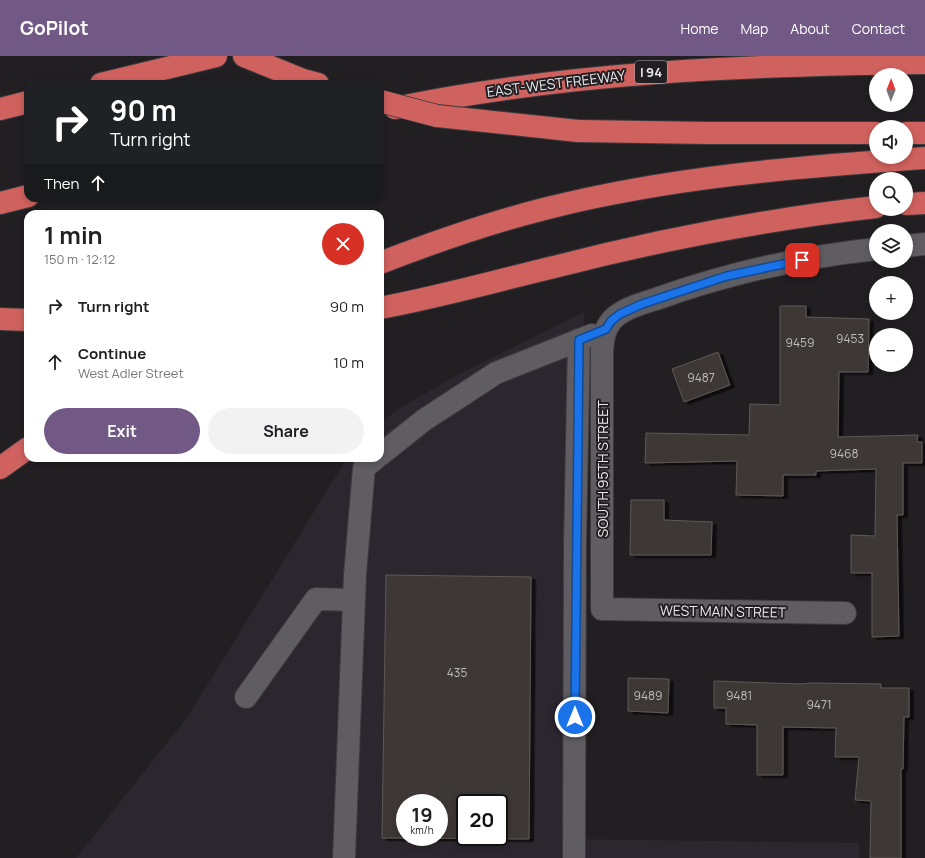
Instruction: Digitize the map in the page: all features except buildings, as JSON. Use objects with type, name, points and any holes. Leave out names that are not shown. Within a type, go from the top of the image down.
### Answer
[{"type":"highway","points":[[117,80],[216,56]]},
{"type":"highway","points":[[244,56],[303,80]]},
{"type":"highway","name":"EAST-WEST FREEWAY","points":[[384,110],[452,96],[636,73],[849,64],[925,64]]},
{"type":"highway","points":[[384,102],[436,116],[578,131],[869,133]]},
{"type":"highway","points":[[0,109],[24,103]]},
{"type":"highway","points":[[913,133],[925,133]]},
{"type":"highway","points":[[384,262],[446,239],[545,209],[701,179],[796,168],[925,158]]},
{"type":"highway","points":[[0,203],[24,197]]},
{"type":"highway","points":[[913,204],[925,203]]},
{"type":"highway","points":[[384,307],[446,294],[554,266],[669,241],[789,220],[869,209]]},
{"type":"highway","points":[[0,319],[24,320]]},
{"type":"highway","points":[[0,468],[24,451]]},
{"type":"street","points":[[913,245],[925,244]]},
{"type":"street","points":[[384,452],[424,420],[496,373],[606,329],[611,321],[620,314],[642,304],[727,276],[789,262],[869,250]]},
{"type":"street","name":"SOUTH 95TH STREET","points":[[602,609],[601,362],[606,329]]},
{"type":"street","points":[[574,858],[575,544],[579,340]]},
{"type":"street","points":[[344,858],[354,600],[364,468],[371,462]]},
{"type":"street","points":[[246,697],[316,599],[354,600]]},
{"type":"street","name":"WEST MAIN STREET","points":[[602,609],[845,614]]},
{"type":"shaded area","points":[[584,312],[574,839],[859,843],[859,858],[76,858],[188,716],[345,462],[384,462],[384,421],[397,410],[452,378]]},
{"type":"route","points":[[575,717],[575,544],[579,340],[606,329],[611,321],[620,314],[680,290],[727,276],[802,260]]}]
